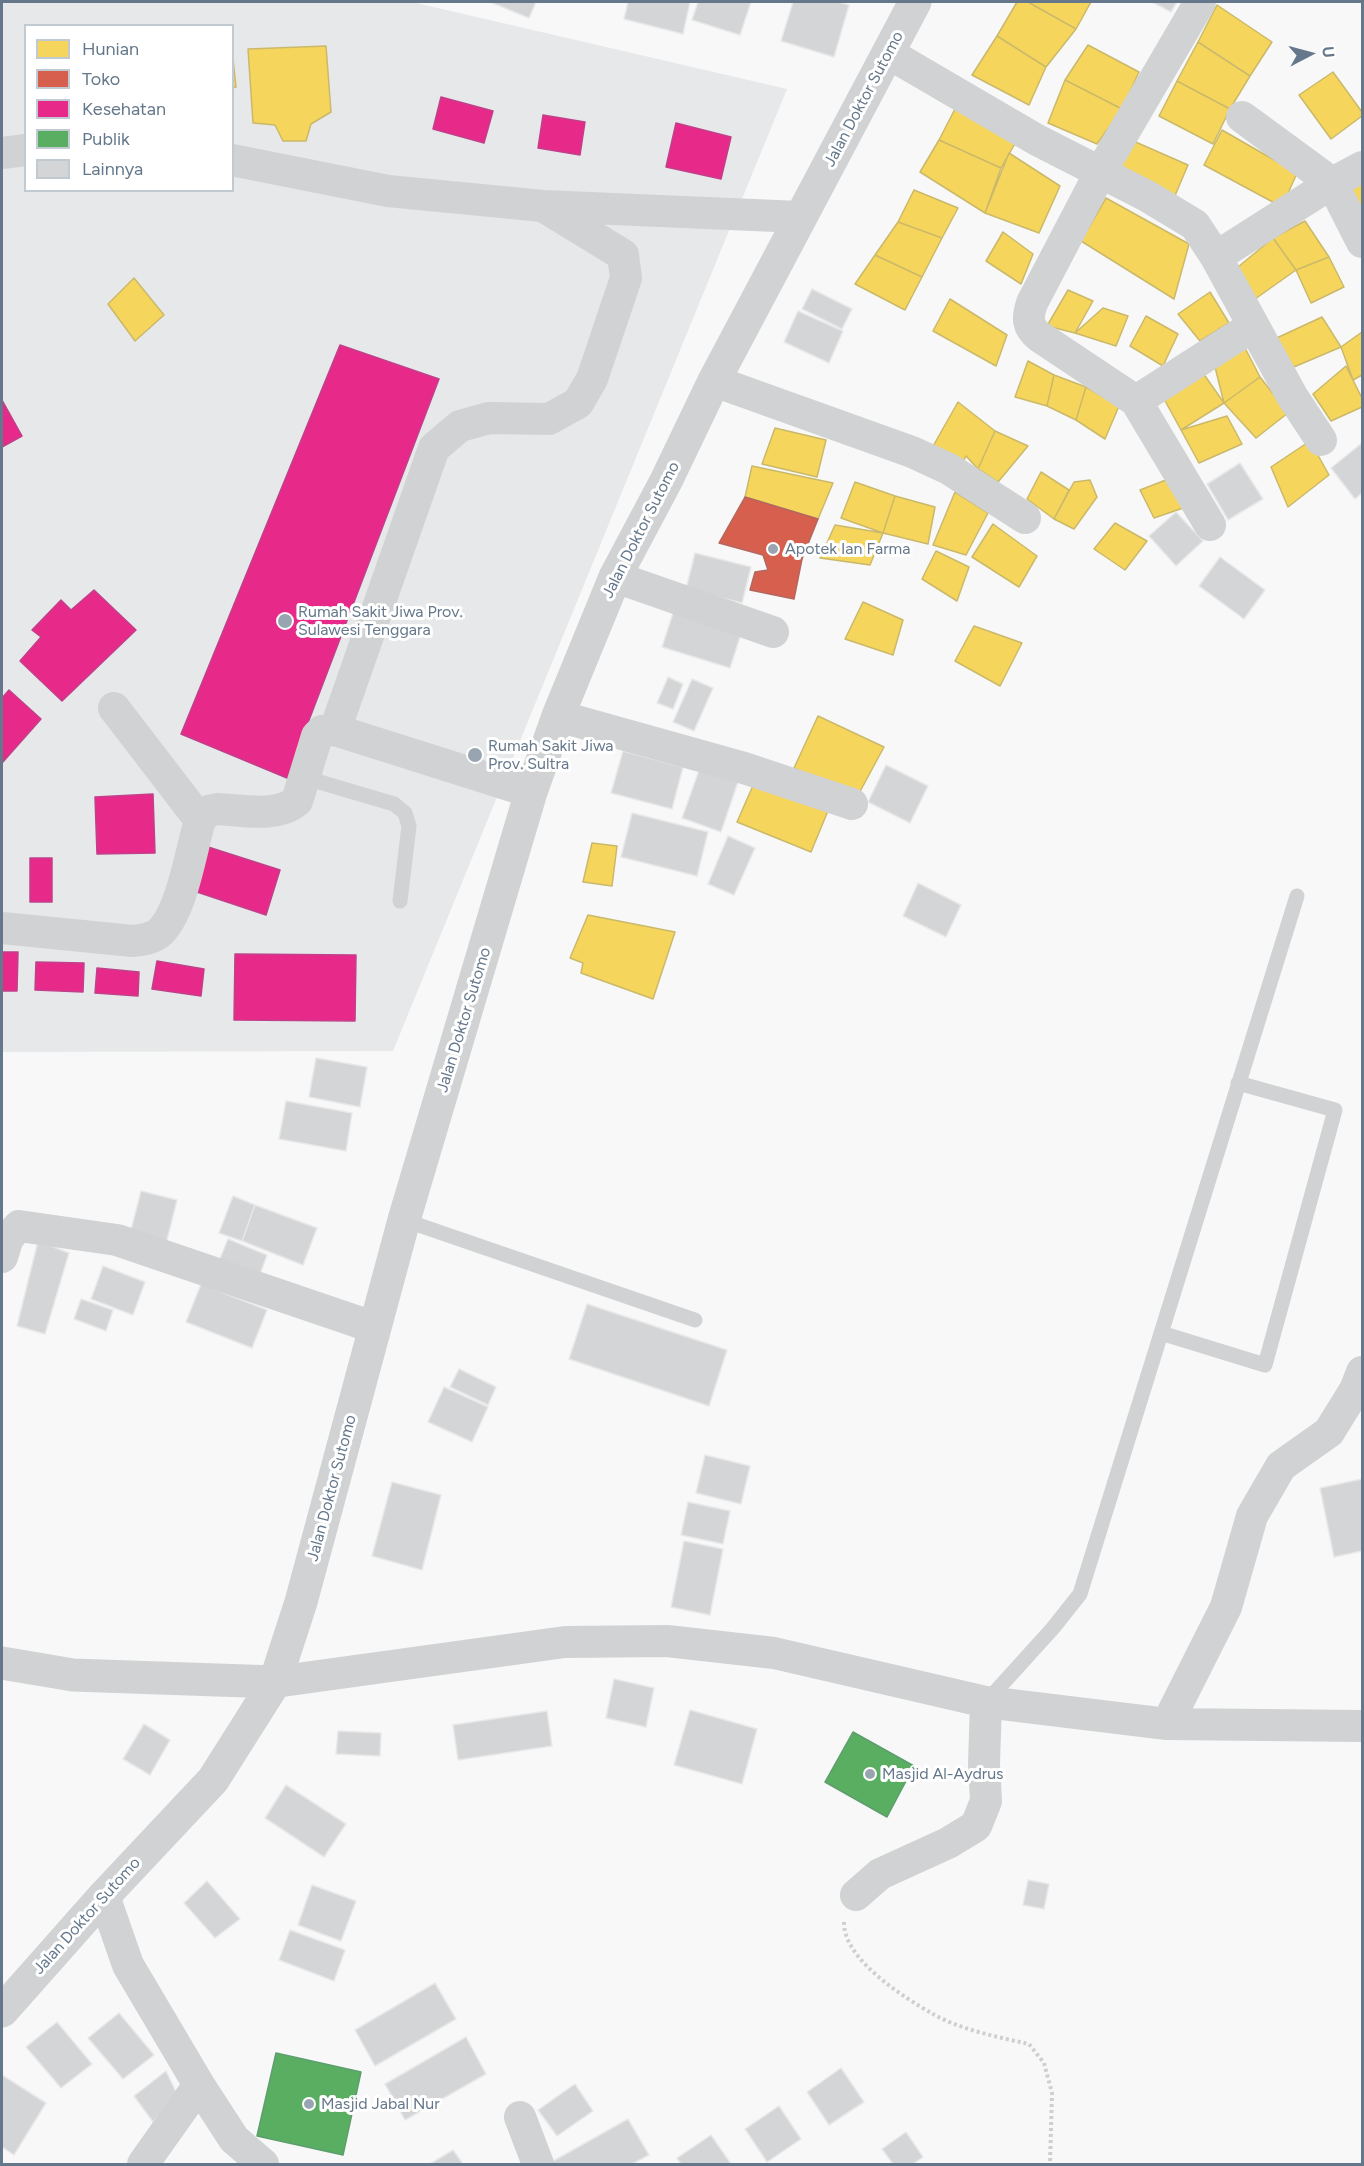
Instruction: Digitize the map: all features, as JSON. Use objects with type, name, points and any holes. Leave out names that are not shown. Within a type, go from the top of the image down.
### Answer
[{"type":"street","name":"Jalan Doktor Sutomo","points":[[2,2011],[104,1896],[213,1780],[275,1682],[324,1521],[373,1327],[404,1220],[531,792],[558,716],[615,577],[666,481],[714,381],[913,2]]},
{"type":"street","points":[[1200,2],[1100,173],[1032,303],[1028,325],[1040,338],[1136,401],[1210,525]]},
{"type":"street","points":[[888,53],[1037,140],[1148,196],[1195,225],[1216,257],[1292,396],[1321,440]]},
{"type":"street","points":[[1242,117],[1332,183],[1362,242]]},
{"type":"street","points":[[2,153],[24,150]]},
{"type":"street","points":[[234,160],[388,191],[543,206],[800,217]]},
{"type":"street","points":[[1216,257],[1332,183],[1362,167]]},
{"type":"street","points":[[335,730],[434,448],[460,426],[489,418],[549,419],[578,403],[592,379],[626,278],[623,255],[543,206]]},
{"type":"street","points":[[1136,401],[1253,326]]},
{"type":"street","points":[[714,381],[912,452],[949,470],[1025,518]]},
{"type":"street","points":[[615,577],[773,632]]},
{"type":"street","points":[[114,708],[200,820]]},
{"type":"street","points":[[558,716],[744,768],[852,804]]},
{"type":"street","points":[[2,928],[133,941],[148,940],[160,932],[173,913],[200,820],[208,811],[217,809],[278,811],[290,807],[297,801],[318,736],[322,731],[335,730],[531,792]]},
{"type":"street","points":[[2,1257],[8,1238],[19,1226],[117,1240],[373,1327]]},
{"type":"street","points":[[1167,1724],[1226,1607],[1252,1516],[1281,1466],[1329,1432],[1355,1390],[1362,1372]]},
{"type":"street","points":[[2,1663],[73,1675],[275,1682],[565,1642],[667,1641],[774,1653],[986,1702],[1167,1724],[1362,1726]]},
{"type":"street","points":[[856,1895],[880,1874],[948,1843],[976,1826],[986,1801],[986,1702]]},
{"type":"street","points":[[104,1896],[128,1965],[199,2085],[234,2139],[263,2164]]},
{"type":"street","points":[[143,2164],[199,2085]]},
{"type":"street","points":[[520,2117],[538,2164]]},
{"type":"lane","points":[[306,778],[394,804],[405,813],[409,826],[400,901]]},
{"type":"lane","points":[[986,1702],[1053,1628],[1080,1594],[1296,896]]},
{"type":"lane","points":[[1161,1333],[1265,1365],[1335,1110],[1238,1083]]},
{"type":"lane","points":[[404,1220],[695,1320]]},
{"type":"path","points":[[856,1895],[844,1910],[844,1931],[853,1952],[877,1975],[934,2015],[992,2036],[1029,2044],[1044,2063],[1052,2093],[1050,2164]]},
{"type":"shaded area","name":"Rumah Sakit Jiwa Prov. Sulawesi Tenggara","points":[[2,2],[412,2],[787,89],[393,1051],[2,1052]]},
{"type":"building: Hunian","points":[[1017,2],[1028,2],[1076,29],[1046,67],[997,36]]},
{"type":"building: Hunian","points":[[1028,2],[1091,2],[1076,29]]},
{"type":"building: Hunian","points":[[1217,5],[1272,42],[1250,76],[1198,42]]},
{"type":"building: Hunian","points":[[997,36],[1046,67],[1029,105],[972,75]]},
{"type":"building: Hunian","points":[[1198,42],[1250,76],[1230,109],[1177,81]]},
{"type":"building: Hunian","points":[[1088,45],[1139,72],[1122,109],[1065,80]]},
{"type":"building: Hunian","points":[[326,46],[331,112],[311,124],[306,141],[283,141],[275,125],[253,123],[248,49]]},
{"type":"building: Hunian","points":[[1333,72],[1362,112],[1362,116],[1331,139],[1299,95]]},
{"type":"building: Hunian","points":[[1065,80],[1122,109],[1097,144],[1048,123]]},
{"type":"building: Hunian","points":[[1177,81],[1230,109],[1213,144],[1159,116]]},
{"type":"building: Hunian","points":[[956,107],[1020,135],[1001,168],[939,140]]},
{"type":"building: Hunian","points":[[1222,130],[1297,173],[1282,207],[1204,165]]},
{"type":"building: Hunian","points":[[939,140],[1001,168],[985,213],[920,172]]},
{"type":"building: Hunian","points":[[1131,140],[1188,165],[1174,198],[1116,173]]},
{"type":"building: Hunian","points":[[1009,153],[1060,186],[1039,233],[985,213]]},
{"type":"building: Hunian","points":[[1362,183],[1362,209],[1352,190]]},
{"type":"building: Hunian","points":[[914,190],[958,208],[942,238],[898,222]]},
{"type":"building: Hunian","points":[[1106,198],[1189,244],[1174,299],[1081,241]]},
{"type":"building: Hunian","points":[[1305,221],[1329,257],[1296,270],[1273,238]]},
{"type":"building: Hunian","points":[[898,222],[942,238],[922,277],[875,255]]},
{"type":"building: Hunian","points":[[1003,232],[1033,254],[1021,284],[986,261]]},
{"type":"building: Hunian","points":[[1273,238],[1296,270],[1248,304],[1232,272]]},
{"type":"building: Hunian","points":[[875,255],[922,277],[905,310],[855,284]]},
{"type":"building: Hunian","points":[[1329,257],[1344,287],[1311,303],[1296,270]]},
{"type":"building: Hunian","points":[[134,278],[164,315],[135,341],[108,304]]},
{"type":"building: Hunian","points":[[1068,290],[1093,301],[1075,333],[1047,326]]},
{"type":"building: Hunian","points":[[1210,292],[1229,323],[1200,341],[1178,314]]},
{"type":"building: Hunian","points":[[950,299],[1007,335],[996,366],[933,331]]},
{"type":"building: Hunian","points":[[1103,308],[1128,316],[1116,346],[1075,333]]},
{"type":"building: Hunian","points":[[1146,316],[1178,334],[1163,366],[1130,346]]},
{"type":"building: Hunian","points":[[1322,317],[1341,347],[1282,372],[1268,342]]},
{"type":"building: Hunian","points":[[1362,332],[1362,375],[1353,380],[1341,347]]},
{"type":"building: Hunian","points":[[1244,346],[1260,377],[1224,403],[1213,359]]},
{"type":"building: Hunian","points":[[1028,361],[1054,375],[1047,406],[1015,397]]},
{"type":"building: Hunian","points":[[1346,366],[1362,398],[1362,407],[1331,421],[1313,394]]},
{"type":"building: Hunian","points":[[1203,373],[1224,403],[1181,430],[1164,399]]},
{"type":"building: Hunian","points":[[1054,375],[1086,387],[1076,420],[1047,406]]},
{"type":"building: Hunian","points":[[1260,377],[1288,413],[1256,438],[1224,403]]},
{"type":"building: Hunian","points":[[1086,387],[1119,406],[1105,439],[1076,420]]},
{"type":"building: Hunian","points":[[958,402],[995,431],[978,469],[966,456],[960,467],[932,448]]},
{"type":"building: Hunian","points":[[1227,416],[1242,444],[1199,463],[1181,430]]},
{"type":"building: Hunian","points":[[775,428],[826,440],[817,477],[762,464]]},
{"type":"building: Hunian","points":[[995,431],[1028,446],[998,482],[978,469]]},
{"type":"building: Hunian","points":[[1310,441],[1329,475],[1288,507],[1271,467]]},
{"type":"building: Hunian","points":[[752,466],[833,483],[818,519],[745,497]]},
{"type":"building: Hunian","points":[[1041,472],[1069,490],[1054,519],[1027,499]]},
{"type":"building: Hunian","points":[[1171,478],[1186,507],[1154,518],[1140,490]]},
{"type":"building: Hunian","points":[[1090,480],[1097,497],[1074,529],[1054,519],[1074,482]]},
{"type":"building: Hunian","points":[[855,482],[895,496],[883,533],[841,518]]},
{"type":"building: Hunian","points":[[955,492],[988,513],[966,555],[933,545]]},
{"type":"building: Hunian","points":[[895,496],[935,507],[928,544],[883,533]]},
{"type":"building: Hunian","points":[[1115,523],[1147,541],[1125,570],[1094,549]]},
{"type":"building: Hunian","points":[[993,524],[1037,556],[1019,587],[972,557]]},
{"type":"building: Hunian","points":[[835,525],[883,533],[870,565],[820,558]]},
{"type":"building: Hunian","points":[[936,551],[969,567],[957,601],[922,579]]},
{"type":"building: Hunian","points":[[863,602],[903,620],[893,655],[845,639]]},
{"type":"building: Hunian","points":[[974,626],[1022,643],[1000,686],[955,661]]},
{"type":"building: Hunian","points":[[818,716],[884,747],[856,799],[794,768]]},
{"type":"building: Hunian","points":[[755,781],[830,806],[811,852],[737,822]]},
{"type":"building: Hunian","points":[[592,843],[617,846],[612,886],[583,882]]},
{"type":"building: Hunian","points":[[588,915],[675,932],[653,999],[581,973],[583,963],[570,958]]},
{"type":"building: Toko","name":"Apotek Ian Farma","points":[[745,497],[818,519],[802,559],[794,599],[750,590],[755,572],[768,570],[763,555],[719,543]]},
{"type":"building: Kesehatan","points":[[441,97],[493,111],[484,143],[433,129]]},
{"type":"building: Kesehatan","points":[[543,115],[585,122],[580,155],[538,148]]},
{"type":"building: Kesehatan","points":[[676,123],[731,137],[721,179],[666,167]]},
{"type":"building: Kesehatan","points":[[340,345],[439,379],[287,778],[181,734]]},
{"type":"building: Kesehatan","points":[[2,400],[22,436],[2,447]]},
{"type":"building: Kesehatan","points":[[94,590],[136,630],[62,701],[20,661],[41,637],[32,630],[61,600],[71,610]]},
{"type":"building: Kesehatan","points":[[9,690],[41,719],[2,763],[2,698]]},
{"type":"building: Kesehatan","points":[[153,794],[155,853],[97,854],[95,797]]},
{"type":"building: Kesehatan","points":[[202,845],[280,870],[266,915],[188,889]]},
{"type":"building: Kesehatan","points":[[30,858],[52,858],[52,902],[30,902]]},
{"type":"building: Kesehatan","points":[[2,952],[18,952],[17,991],[2,991]]},
{"type":"building: Kesehatan","points":[[235,954],[356,955],[355,1021],[234,1020]]},
{"type":"building: Kesehatan","points":[[157,961],[204,969],[201,996],[152,989]]},
{"type":"building: Kesehatan","points":[[36,962],[84,963],[83,992],[35,990]]},
{"type":"building: Kesehatan","points":[[97,968],[139,972],[138,996],[95,993]]},
{"type":"building: Publik","name":"Masjid Al-Aydrus","points":[[853,1732],[914,1766],[887,1817],[825,1782]]},
{"type":"building: Publik","name":"Masjid Jabal Nur","points":[[276,2053],[361,2072],[343,2155],[257,2136]]},
{"type":"building: Lainnya","points":[[490,2],[536,2],[529,18]]},
{"type":"building: Lainnya","points":[[628,2],[690,2],[683,34],[624,19]]},
{"type":"building: Lainnya","points":[[698,2],[751,2],[740,35],[692,20]]},
{"type":"building: Lainnya","points":[[793,2],[838,2],[849,5],[834,57],[781,41]]},
{"type":"building: Lainnya","points":[[1152,2],[1177,2],[1171,12]]},
{"type":"building: Lainnya","points":[[812,289],[852,309],[842,329],[802,309]]},
{"type":"building: Lainnya","points":[[798,311],[843,331],[829,363],[784,342]]},
{"type":"building: Lainnya","points":[[1362,443],[1362,493],[1355,499],[1331,468]]},
{"type":"building: Lainnya","points":[[1240,463],[1263,499],[1228,520],[1207,484]]},
{"type":"building: Lainnya","points":[[1176,512],[1203,541],[1176,566],[1149,536]]},
{"type":"building: Lainnya","points":[[695,553],[751,567],[742,603],[686,589]]},
{"type":"building: Lainnya","points":[[1220,557],[1265,590],[1244,619],[1199,586]]},
{"type":"building: Lainnya","points":[[674,610],[742,631],[730,668],[662,647]]},
{"type":"building: Lainnya","points":[[668,677],[683,684],[673,709],[657,703]]},
{"type":"building: Lainnya","points":[[692,679],[713,688],[694,731],[673,722]]},
{"type":"building: Lainnya","points":[[623,751],[683,767],[672,809],[611,793]]},
{"type":"building: Lainnya","points":[[702,762],[740,776],[721,832],[682,818]]},
{"type":"building: Lainnya","points":[[886,765],[928,786],[910,823],[868,802]]},
{"type":"building: Lainnya","points":[[632,813],[708,832],[697,876],[621,857]]},
{"type":"building: Lainnya","points":[[728,836],[755,848],[734,895],[708,884]]},
{"type":"building: Lainnya","points":[[918,883],[961,905],[946,937],[903,916]]},
{"type":"building: Lainnya","points":[[316,1058],[367,1067],[360,1107],[309,1097]]},
{"type":"building: Lainnya","points":[[286,1101],[352,1113],[346,1151],[279,1139]]},
{"type":"building: Lainnya","points":[[141,1191],[177,1200],[166,1244],[130,1234]]},
{"type":"building: Lainnya","points":[[233,1196],[255,1205],[242,1241],[219,1233]]},
{"type":"building: Lainnya","points":[[255,1205],[317,1228],[303,1265],[242,1241]]},
{"type":"building: Lainnya","points":[[228,1239],[267,1255],[259,1277],[219,1261]]},
{"type":"building: Lainnya","points":[[38,1241],[69,1253],[45,1334],[17,1326]]},
{"type":"building: Lainnya","points":[[103,1266],[145,1282],[133,1315],[91,1299]]},
{"type":"building: Lainnya","points":[[201,1284],[267,1310],[252,1348],[186,1322]]},
{"type":"building: Lainnya","points":[[81,1299],[113,1310],[106,1331],[74,1319]]},
{"type":"building: Lainnya","points":[[587,1304],[727,1350],[709,1406],[569,1359]]},
{"type":"building: Lainnya","points":[[459,1369],[496,1387],[488,1405],[450,1387]]},
{"type":"building: Lainnya","points":[[444,1387],[488,1407],[472,1442],[428,1422]]},
{"type":"building: Lainnya","points":[[705,1455],[750,1466],[741,1504],[696,1493]]},
{"type":"building: Lainnya","points":[[1362,1479],[1362,1551],[1334,1557],[1320,1488]]},
{"type":"building: Lainnya","points":[[392,1482],[441,1495],[422,1570],[372,1556]]},
{"type":"building: Lainnya","points":[[688,1502],[730,1511],[723,1544],[681,1535]]},
{"type":"building: Lainnya","points":[[684,1541],[723,1549],[710,1615],[671,1607]]},
{"type":"building: Lainnya","points":[[614,1679],[654,1688],[646,1727],[606,1718]]},
{"type":"building: Lainnya","points":[[690,1710],[757,1729],[742,1784],[674,1765]]},
{"type":"building: Lainnya","points":[[547,1711],[552,1746],[458,1760],[453,1725]]},
{"type":"building: Lainnya","points":[[144,1724],[170,1740],[150,1775],[123,1759]]},
{"type":"building: Lainnya","points":[[338,1731],[381,1733],[380,1756],[336,1754]]},
{"type":"building: Lainnya","points":[[286,1785],[346,1824],[324,1857],[265,1818]]},
{"type":"building: Lainnya","points":[[1028,1880],[1049,1884],[1044,1909],[1023,1905]]},
{"type":"building: Lainnya","points":[[207,1881],[240,1919],[215,1938],[184,1903]]},
{"type":"building: Lainnya","points":[[312,1885],[356,1901],[341,1941],[298,1925]]},
{"type":"building: Lainnya","points":[[290,1930],[345,1950],[334,1981],[279,1960]]},
{"type":"building: Lainnya","points":[[435,1983],[456,2019],[375,2066],[355,2030]]},
{"type":"building: Lainnya","points":[[119,2013],[154,2055],[123,2079],[88,2038]]},
{"type":"building: Lainnya","points":[[57,2022],[92,2064],[61,2088],[26,2047]]},
{"type":"building: Lainnya","points":[[466,2037],[486,2074],[405,2120],[385,2084]]},
{"type":"building: Lainnya","points":[[841,2068],[864,2102],[829,2125],[807,2092]]},
{"type":"building: Lainnya","points":[[166,2071],[177,2094],[153,2122],[134,2096]]},
{"type":"building: Lainnya","points":[[2,2075],[46,2103],[14,2155],[2,2147]]},
{"type":"building: Lainnya","points":[[575,2084],[593,2111],[557,2136],[538,2110]]},
{"type":"building: Lainnya","points":[[779,2106],[801,2139],[767,2162],[745,2129]]},
{"type":"building: Lainnya","points":[[628,2119],[649,2155],[632,2164],[548,2164]]},
{"type":"building: Lainnya","points":[[906,2132],[923,2157],[913,2164],[893,2164],[882,2149]]},
{"type":"building: Lainnya","points":[[711,2135],[731,2164],[681,2164],[677,2158]]},
{"type":"building: Lainnya","points":[[453,2150],[463,2164],[430,2164]]},
{"type":"place","name":"Apotek Ian Farma","points":[[773,549]]},
{"type":"place","name":"Rumah Sakit Jiwa Prov. Sulawesi Tenggara","points":[[285,621]]},
{"type":"place","name":"Rumah Sakit Jiwa Prov. Sultra","points":[[475,755]]},
{"type":"place","name":"Masjid Al-Aydrus","points":[[870,1774]]},
{"type":"place","name":"Masjid Jabal Nur","points":[[309,2104]]}]
